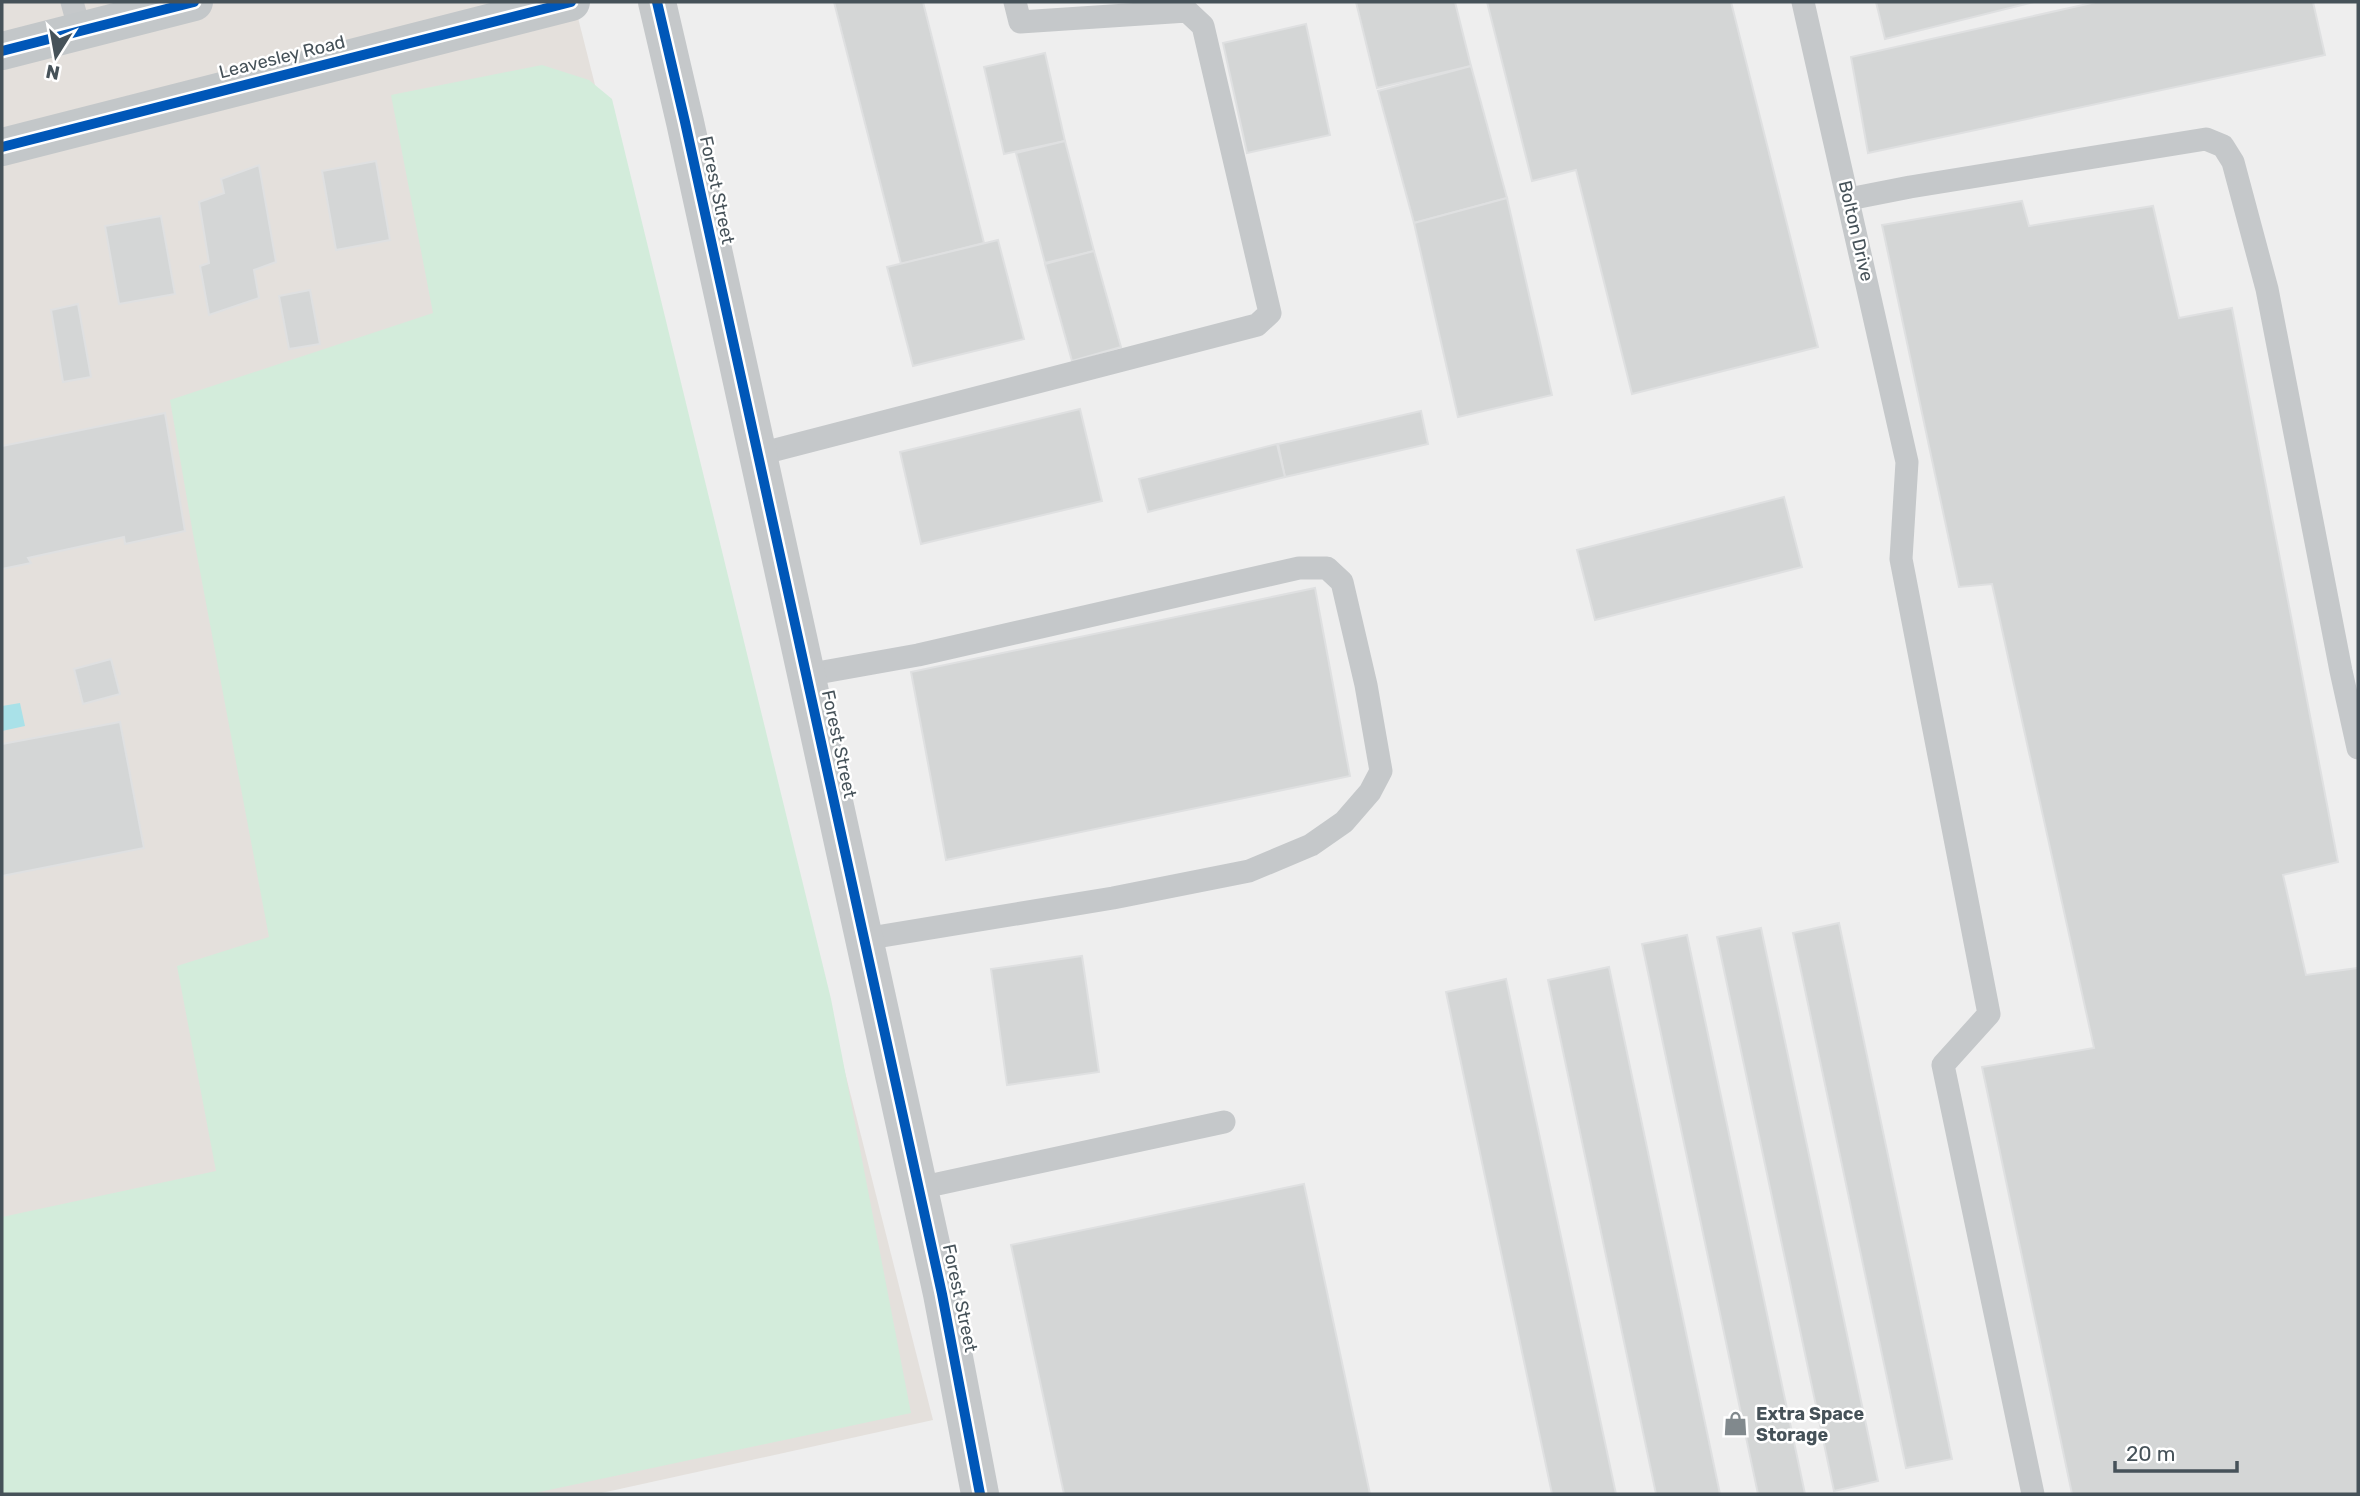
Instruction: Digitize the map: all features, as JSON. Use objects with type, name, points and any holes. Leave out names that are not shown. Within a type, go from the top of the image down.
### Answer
[{"type":"main road","points":[[2,51],[76,16],[194,2]]},
{"type":"main road","name":"Leavesley Road","points":[[2,147],[571,2]]},
{"type":"street","name":"Forest Street","points":[[657,2],[942,1294],[980,1494]]},
{"type":"lane","points":[[756,455],[1257,325],[1270,313],[1203,26],[1187,10],[1020,22],[1015,2]]},
{"type":"lane","name":"Bolton Drive","points":[[1803,2],[1907,462],[1901,559],[1989,1014],[1943,1065],[2033,1494]]},
{"type":"lane","points":[[1849,199],[2206,139],[2222,146],[2233,162],[2267,289],[2358,748]]},
{"type":"lane","points":[[806,675],[918,655],[1299,568],[1327,568],[1342,582],[1366,685],[1381,771],[1370,792],[1344,822],[1311,845],[1250,870],[1113,898],[864,939]]},
{"type":"lane","points":[[919,1188],[1224,1122]]},
{"type":"shaded area","points":[[2,2],[574,2],[933,1420],[597,1494],[2,1494]]},
{"type":"green space","points":[[542,65],[589,80],[612,99],[831,999],[911,1413],[530,1494],[2,1494],[2,1217],[216,1171],[177,966],[269,937],[170,400],[433,313],[391,95]]},
{"type":"water","points":[[20,703],[25,726],[2,731],[2,706]]},
{"type":"building","points":[[834,2],[923,2],[984,243],[901,264]]},
{"type":"building","points":[[1356,2],[1455,2],[1471,66],[1377,88]]},
{"type":"building","points":[[1487,2],[1731,2],[1818,347],[1632,394],[1576,170],[1532,181]]},
{"type":"building","points":[[1876,2],[2034,2],[1885,39]]},
{"type":"building","points":[[2096,2],[2313,2],[2325,55],[1868,153],[1851,57]]},
{"type":"building","points":[[1306,24],[1330,135],[1247,153],[1223,43]]},
{"type":"building","points":[[1045,53],[1065,141],[1004,154],[984,67]]},
{"type":"building","points":[[1471,66],[1507,198],[1414,223],[1378,91]]},
{"type":"building","points":[[1065,141],[1094,251],[1045,263],[1016,153]]},
{"type":"building","points":[[376,161],[390,240],[336,250],[322,171]]},
{"type":"building","points":[[259,165],[276,262],[254,270],[259,298],[209,315],[200,266],[209,263],[199,202],[224,193],[221,179]]},
{"type":"building","points":[[1507,198],[1552,395],[1458,417],[1414,223]]},
{"type":"building","points":[[2022,201],[2029,226],[2153,206],[2179,318],[2232,308],[2338,862],[2283,875],[2306,975],[2358,968],[2358,1494],[2072,1494],[1982,1067],[2094,1048],[1992,584],[1959,587],[1882,225]]},
{"type":"building","points":[[161,216],[175,294],[119,304],[105,226]]},
{"type":"building","points":[[998,240],[1024,339],[913,366],[887,267]]},
{"type":"building","points":[[1094,251],[1121,347],[1072,361],[1045,264]]},
{"type":"building","points":[[310,290],[320,344],[289,349],[279,296]]},
{"type":"building","points":[[78,304],[91,377],[63,382],[51,310]]},
{"type":"building","points":[[1080,409],[1102,501],[921,544],[900,452]]},
{"type":"building","points":[[1421,411],[1428,444],[1285,477],[1278,444]]},
{"type":"building","points":[[165,413],[185,531],[125,544],[124,537],[28,558],[31,563],[2,569],[2,446]]},
{"type":"building","points":[[1277,444],[1285,477],[1148,512],[1139,479]]},
{"type":"building","points":[[1784,497],[1802,567],[1595,620],[1577,550]]},
{"type":"building","points":[[1315,588],[1350,776],[946,860],[911,672]]},
{"type":"building","points":[[111,659],[120,694],[83,704],[74,669]]},
{"type":"building","points":[[120,722],[144,848],[2,876],[2,744]]},
{"type":"building","points":[[1839,923],[1952,1459],[1906,1468],[1793,933]]},
{"type":"building","points":[[1761,928],[1878,1481],[1834,1491],[1717,937]]},
{"type":"building","points":[[1687,935],[1805,1494],[1758,1494],[1642,944]]},
{"type":"building","points":[[1082,956],[1099,1072],[1007,1085],[991,969]]},
{"type":"building","points":[[1609,967],[1720,1494],[1656,1494],[1548,980]]},
{"type":"building","points":[[1506,979],[1616,1494],[1552,1494],[1446,992]]},
{"type":"building","points":[[1304,1184],[1370,1494],[1064,1494],[1011,1245]]},
{"type":"cycle path","points":[[2,51],[194,2]]},
{"type":"cycle path","points":[[2,147],[571,2]]},
{"type":"cycle path","points":[[657,2],[942,1294],[980,1494]]},
{"type":"place","name":"Extra Space Storage","points":[[1736,1424]]}]
